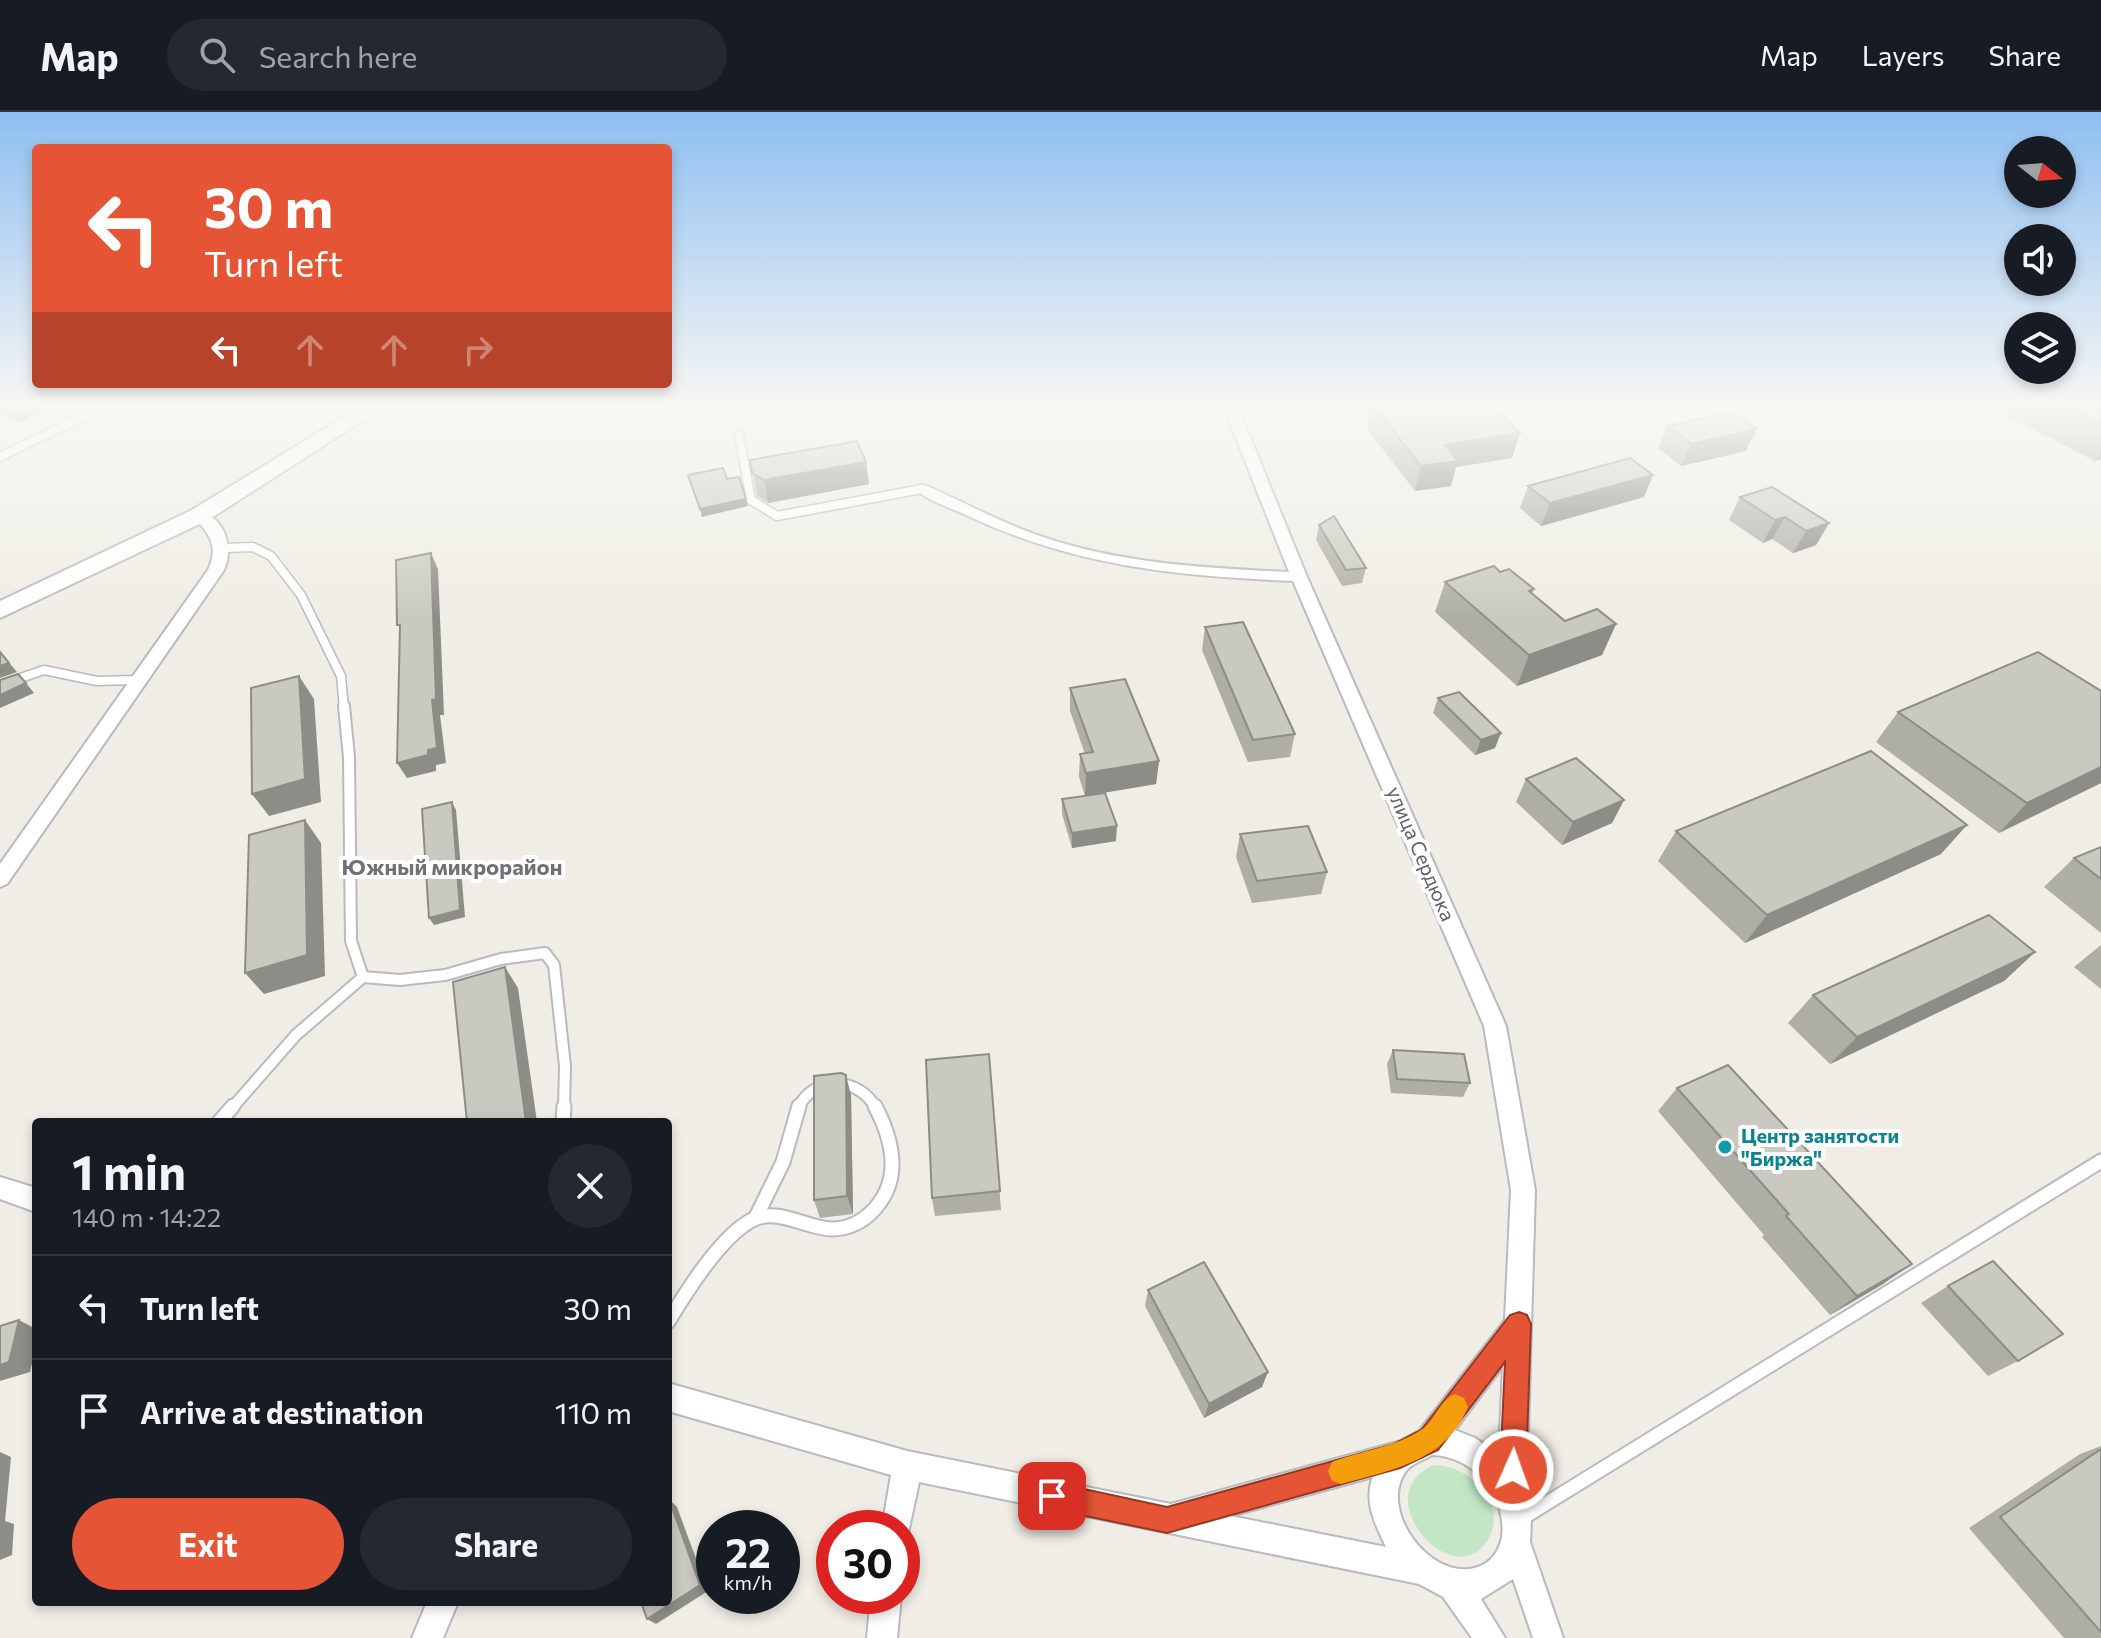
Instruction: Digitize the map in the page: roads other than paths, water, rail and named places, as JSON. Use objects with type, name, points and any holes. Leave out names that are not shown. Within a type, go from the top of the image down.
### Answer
[{"type":"main road","points":[[0,610],[200,515],[262,476]]},
{"type":"street","name":"улица Сердюка","points":[[1259,476],[1299,577],[1495,1026],[1523,1190],[1515,1521]]},
{"type":"street","points":[[922,489],[1040,541],[1110,558],[1175,569],[1299,577]]},
{"type":"street","points":[[0,879],[136,680],[216,570],[224,548],[222,537],[200,515]]},
{"type":"street","points":[[0,1188],[32,1199]]},
{"type":"street","points":[[1429,1441],[1519,1324]]},
{"type":"street","points":[[672,1398],[907,1465],[1418,1569],[1453,1585],[1475,1586],[1494,1578],[1508,1563],[1515,1521]]},
{"type":"street","points":[[1167,1520],[1400,1455],[1414,1445],[1429,1441],[1449,1442],[1477,1455],[1501,1478],[1548,1638]]},
{"type":"street","points":[[1400,1455],[1390,1470],[1384,1488],[1384,1510],[1390,1531],[1402,1552],[1418,1569]]},
{"type":"street","points":[[900,1510],[907,1465]]},
{"type":"street","points":[[1453,1585],[1490,1638]]},
{"type":"street","points":[[427,1638],[441,1606]]},
{"type":"street","points":[[882,1638],[884,1614]]},
{"type":"lane","points":[[747,476],[751,500],[777,516],[922,489]]},
{"type":"lane","points":[[224,548],[253,547],[271,556],[301,595],[341,676],[349,757],[351,941],[363,977]]},
{"type":"lane","points":[[0,685],[44,670],[97,681],[136,680]]},
{"type":"lane","points":[[223,1118],[296,1035],[363,977],[400,980],[445,975],[501,959],[545,953],[554,965],[565,1066],[563,1118]]},
{"type":"lane","points":[[672,1316],[706,1267],[743,1224],[756,1217],[785,1217],[820,1228],[841,1228],[860,1223],[884,1200],[893,1166],[887,1139],[878,1111],[859,1088],[846,1083],[833,1084],[812,1089],[800,1102],[782,1165],[756,1217]]},
{"type":"lane","points":[[1515,1521],[2101,1161]]},
{"type":"place","name":"Центр занятости \"Биржа\"","points":[[1725,1147]]},
{"type":"district","name":"Южный микрорайон","points":[[452,867]]}]
